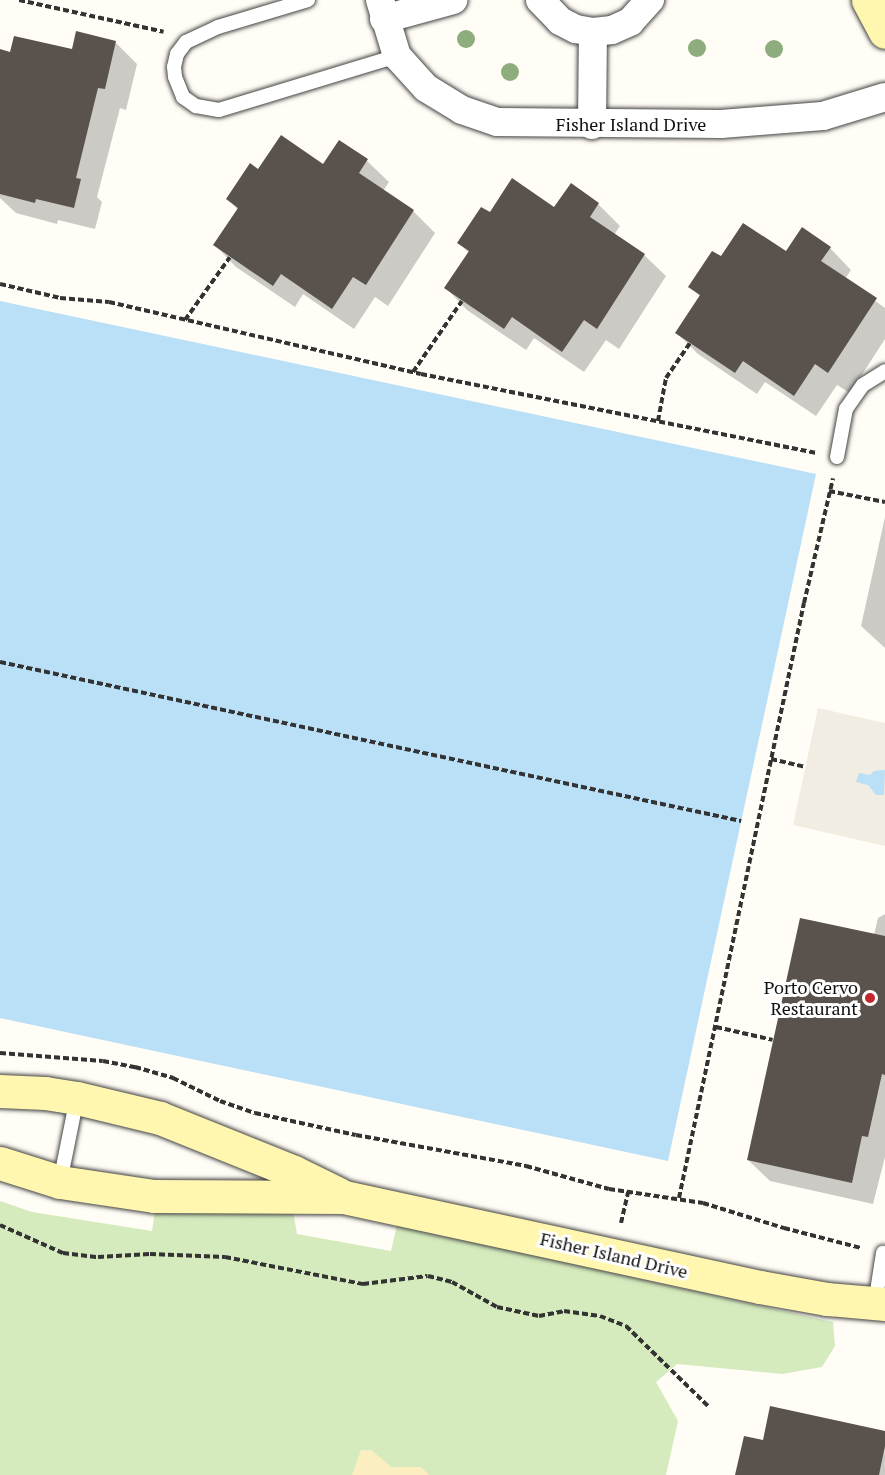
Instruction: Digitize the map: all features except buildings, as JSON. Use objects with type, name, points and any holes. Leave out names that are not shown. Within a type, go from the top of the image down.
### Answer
[{"type":"street","points":[[382,9],[453,0]]},
{"type":"street","points":[[540,0],[560,21],[576,29],[593,32],[612,30],[630,22],[650,0]]},
{"type":"street","points":[[868,0],[885,32]]},
{"type":"street","name":"Fisher Island Drive","points":[[382,9],[397,56],[426,88],[462,110],[497,122],[592,125],[721,124],[823,116],[885,97]]},
{"type":"street","points":[[592,125],[593,32]]},
{"type":"street","name":"Fisher Island Drive","points":[[0,1091],[45,1093],[77,1098],[160,1118],[238,1148],[344,1197]]},
{"type":"street","points":[[229,1196],[238,1148]]},
{"type":"street","name":"Fisher Island Drive","points":[[0,1163],[60,1182],[154,1196],[344,1197],[738,1283],[827,1299],[880,1304]]},
{"type":"lane","points":[[308,0],[218,27],[186,42],[177,54],[174,67],[178,88],[183,97],[196,106],[219,110],[397,56]]},
{"type":"lane","points":[[837,457],[846,409],[863,385],[885,371]]},
{"type":"lane","points":[[60,1182],[77,1098]]},
{"type":"lane","points":[[880,1304],[883,1253]]},
{"type":"path","points":[[19,0],[156,29],[186,42]]},
{"type":"path","points":[[184,320],[230,257]]},
{"type":"path","points":[[0,284],[60,298],[109,302],[413,372],[837,457],[679,1198]]},
{"type":"path","points":[[413,372],[462,301]]},
{"type":"path","points":[[658,421],[666,378],[690,343]]},
{"type":"path","points":[[830,491],[885,502]]},
{"type":"path","points":[[0,662],[741,821]]},
{"type":"path","points":[[771,759],[805,767]]},
{"type":"path","points":[[716,1027],[773,1040]]},
{"type":"path","points":[[0,1053],[103,1061],[135,1067],[173,1078],[230,1105],[255,1113],[356,1135],[526,1166],[588,1185],[679,1198],[864,1248]]},
{"type":"path","points":[[620,1230],[628,1192]]},
{"type":"path","points":[[0,1225],[63,1253],[98,1257],[150,1254],[225,1257],[363,1284],[428,1276],[452,1282],[497,1307],[539,1316],[564,1311],[600,1316],[626,1326],[709,1407]]},
{"type":"green space","points":[[0,1201],[32,1212],[152,1231],[156,1204],[293,1210],[297,1234],[391,1251],[397,1225],[833,1322],[835,1346],[822,1367],[782,1374],[677,1364],[656,1382],[678,1421],[666,1475],[0,1475]]},
{"type":"sand","points":[[361,1450],[371,1450],[391,1467],[421,1467],[429,1475],[352,1475]]},
{"type":"shaded area","points":[[818,708],[885,723],[885,846],[793,825]]},
{"type":"water","points":[[0,301],[816,474],[668,1161],[0,1018]]},
{"type":"water","points":[[885,770],[884,795],[876,795],[868,785],[856,782],[859,773],[870,775],[874,771]]},
{"type":"place","name":"Porto Cervo Restaurant","points":[[870,998]]}]
